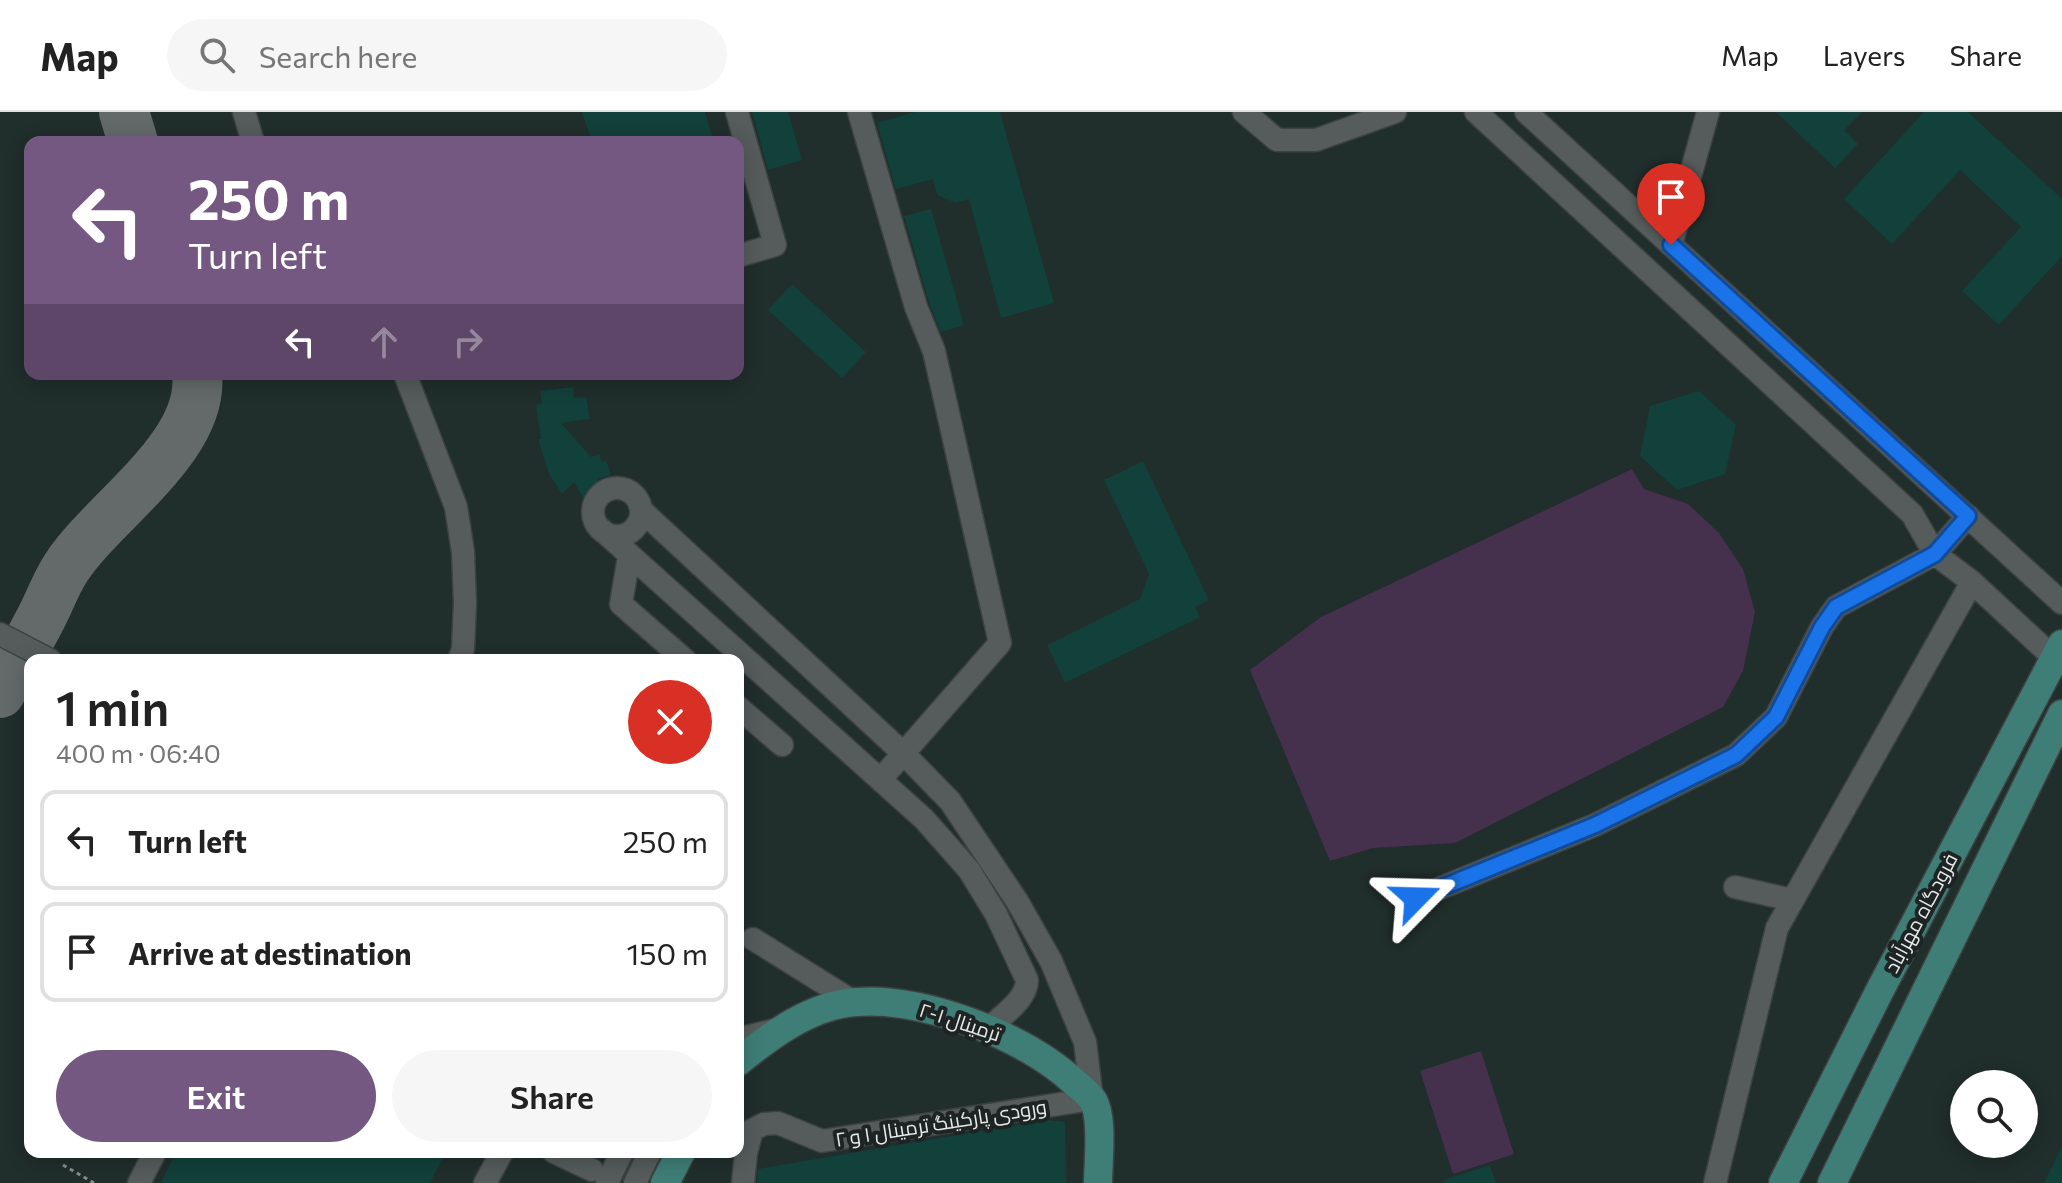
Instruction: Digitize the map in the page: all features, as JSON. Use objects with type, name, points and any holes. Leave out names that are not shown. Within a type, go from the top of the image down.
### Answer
[{"type":"main road","name":"فرودگاه مهرآباد","points":[[1783,1183],[1886,979],[2059,653]]},
{"type":"main road","name":"فرودگاه مهرآباد","points":[[1832,1183],[2062,714]]},
{"type":"main road","name":"ترمینال ۱-۲","points":[[744,1058],[784,1028],[824,1011],[854,1002],[901,1005],[988,1029],[1018,1042],[1047,1059],[1092,1099]]},
{"type":"main road","points":[[1092,1099],[1098,1113],[1098,1183]]},
{"type":"main road","points":[[665,1183],[678,1158]]},
{"type":"street","points":[[244,112],[251,136]]},
{"type":"street","points":[[737,112],[744,136]]},
{"type":"street","points":[[859,112],[916,307],[934,351],[1000,643],[881,779]]},
{"type":"street","points":[[1244,112],[1277,140],[1316,140],[1395,112]]},
{"type":"street","points":[[1476,112],[1912,514],[1935,554],[2059,653]]},
{"type":"street","points":[[1526,112],[2062,603]]},
{"type":"street","points":[[1671,245],[1708,112]]},
{"type":"street","points":[[744,136],[775,245],[744,254]]},
{"type":"street","points":[[407,380],[456,507],[463,552],[465,603],[461,654]]},
{"type":"street","points":[[740,654],[596,523],[594,504],[606,490],[616,488],[633,494],[641,510],[904,754],[950,801],[989,856],[1051,961],[1085,1042],[1092,1099]]},
{"type":"street","points":[[602,530],[619,536],[628,533],[640,520],[641,510]]},
{"type":"street","points":[[1416,898],[1595,825],[1736,755],[1776,717],[1822,627],[1836,607],[1935,554],[1968,516]]},
{"type":"street","points":[[629,556],[621,604],[678,654]]},
{"type":"street","points":[[1715,1183],[1777,928],[1972,582]]},
{"type":"street","points":[[2038,583],[2062,584]]},
{"type":"street","points":[[0,634],[38,654]]},
{"type":"street","points":[[744,658],[924,819],[969,870],[996,914],[1027,980],[1022,996],[988,1029]]},
{"type":"street","points":[[744,712],[782,745]]},
{"type":"street","points":[[1735,887],[1792,900]]},
{"type":"street","points":[[753,939],[854,1002]]},
{"type":"street","points":[[744,1038],[784,1028]]},
{"type":"street","name":"ورودی پارکینگ ترمینال ۱ و ۲","points":[[743,1183],[752,1130],[764,1124],[778,1123],[822,1141],[1092,1099]]},
{"type":"street","points":[[139,1183],[152,1158]]},
{"type":"street","points":[[485,1183],[499,1158]]},
{"type":"street","points":[[567,1158],[597,1172],[614,1158]]},
{"type":"street","points":[[635,1183],[647,1158]]},
{"type":"path","points":[[63,1165],[94,1183]]},
{"type":"shaded area","points":[[0,112],[2062,112],[2062,1183],[0,1183]]},
{"type":"shaded area","points":[[1632,469],[1644,489],[1688,504],[1719,533],[1743,569],[1755,612],[1743,671],[1723,707],[1455,843],[1373,848],[1330,861],[1250,670],[1321,617]]},
{"type":"shaded area","points":[[1481,1051],[1514,1154],[1453,1174],[1420,1071]]},
{"type":"building","points":[[582,112],[705,112],[712,136],[590,136]]},
{"type":"building","points":[[752,112],[788,112],[802,160],[768,170]]},
{"type":"building","points":[[915,112],[1000,112],[1054,303],[1001,318],[969,199],[956,203],[937,195],[933,179],[896,189],[877,123]]},
{"type":"building","points":[[1776,112],[1862,112],[1844,130],[1858,144],[1835,168]]},
{"type":"building","points":[[1924,112],[1968,112],[2062,199],[2062,256],[1999,325],[1962,291],[2021,227],[1960,170],[1892,244],[1844,199]]},
{"type":"building","points":[[931,209],[964,325],[941,332],[904,216]]},
{"type":"building","points":[[792,284],[866,352],[842,378],[768,310]]},
{"type":"building","points":[[573,387],[574,398],[586,397],[590,419],[561,423],[591,457],[599,454],[602,462],[606,460],[611,475],[598,479],[601,487],[588,507],[574,482],[562,494],[549,474],[538,439],[541,439],[536,405],[542,404],[540,391]]},
{"type":"building","points":[[1699,391],[1736,425],[1725,474],[1677,490],[1640,456],[1650,406]]},
{"type":"building","points":[[1143,461],[1209,600],[1195,607],[1200,617],[1065,683],[1047,645],[1140,599],[1149,574],[1104,480]]},
{"type":"building","points":[[1046,1120],[1065,1122],[1066,1183],[757,1183],[758,1169]]},
{"type":"building","points":[[2062,1147],[2062,1183],[2044,1183]]},
{"type":"building","points":[[173,1158],[443,1158],[430,1183],[161,1183]]},
{"type":"building","points":[[1490,1165],[1496,1183],[1445,1183],[1444,1180]]},
{"type":"taxiway","points":[[124,112],[131,136]]},
{"type":"taxiway","points":[[0,693],[66,568],[148,477],[185,427],[195,401],[197,380]]},
{"type":"route","points":[[1416,898],[1595,825],[1736,755],[1776,717],[1822,627],[1836,607],[1935,554],[1968,516],[1671,245]]}]
